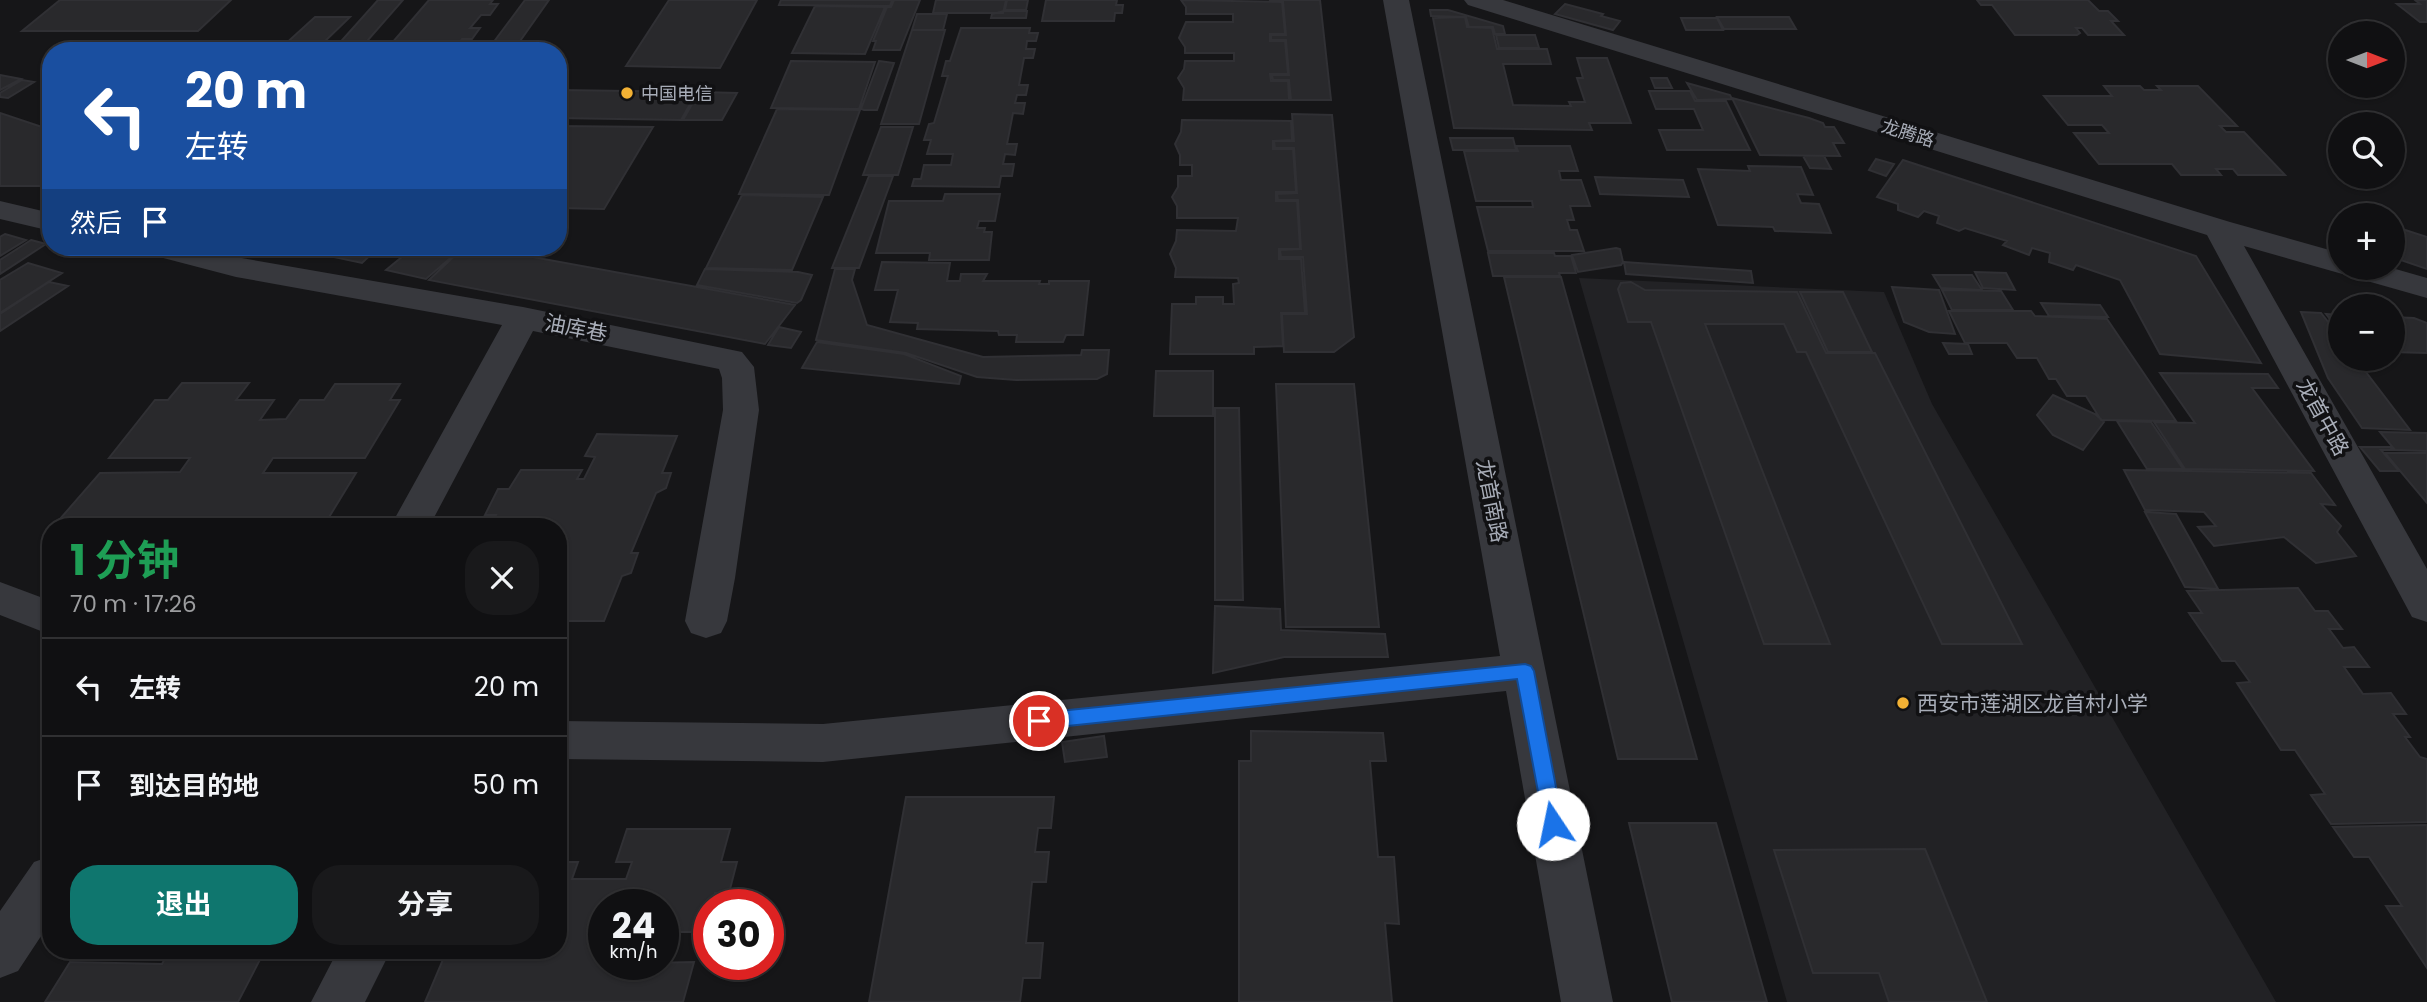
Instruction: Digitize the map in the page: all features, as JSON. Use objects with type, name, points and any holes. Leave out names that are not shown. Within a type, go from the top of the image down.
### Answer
[{"type":"street","name":"龙首南路","points":[[1396,0],[1587,1002]]},
{"type":"street","name":"龙腾路","points":[[1477,0],[2219,229],[2328,260]]},
{"type":"street","points":[[2,214],[42,221]]},
{"type":"street","name":"龙首中路","points":[[2219,229],[2427,606]]},
{"type":"street","name":"油库巷","points":[[194,256],[236,267],[523,318],[730,360],[737,367],[740,377],[741,410],[706,621]]},
{"type":"street","points":[[2399,280],[2427,288]]},
{"type":"street","points":[[414,518],[523,318]]},
{"type":"street","points":[[0,597],[42,615]]},
{"type":"street","points":[[567,740],[823,743],[1525,671]]},
{"type":"street","points":[[0,954],[42,891]]},
{"type":"street","points":[[337,1002],[361,959]]},
{"type":"shaded area","name":"西安市莲湖区龙首村小学","points":[[1579,278],[1884,292],[1932,404],[2276,1002],[1787,1002]]},
{"type":"building","points":[[60,0],[231,0],[198,31],[22,31]]},
{"type":"building","points":[[378,0],[403,0],[366,42],[340,42]]},
{"type":"building","points":[[429,0],[493,0],[490,4],[498,4],[490,15],[481,15],[470,28],[480,28],[472,39],[462,39],[460,42],[393,42]]},
{"type":"building","points":[[525,0],[549,0],[519,42],[494,42]]},
{"type":"building","points":[[669,0],[757,0],[720,68],[626,66]]},
{"type":"building","points":[[781,0],[892,0],[890,6],[779,5]]},
{"type":"building","points":[[894,0],[920,0],[900,50],[873,50],[876,41],[873,41],[887,7],[891,7]]},
{"type":"building","points":[[936,0],[1006,0],[1003,13],[933,13]]},
{"type":"building","points":[[1007,0],[1028,0],[1026,10],[1005,10]]},
{"type":"building","points":[[1046,0],[1117,0],[1116,5],[1123,5],[1122,13],[1115,13],[1114,21],[1042,21]]},
{"type":"building","points":[[1181,0],[1282,2],[1285,34],[1270,34],[1270,41],[1285,41],[1288,74],[1270,74],[1271,81],[1288,81],[1289,100],[1183,100],[1184,88],[1178,78],[1184,69],[1185,61],[1234,61],[1234,53],[1185,53],[1185,47],[1179,38],[1186,22],[1233,22],[1233,14],[1186,14],[1186,7]]},
{"type":"building","points":[[1269,0],[1320,0],[1331,100],[1291,100],[1289,80],[1273,80],[1272,75],[1289,75],[1286,40],[1271,40],[1271,35],[1286,35],[1283,1]]},
{"type":"building","points":[[1977,0],[2088,0],[2099,11],[2108,11],[2118,21],[2111,21],[2124,35],[2088,35],[2082,28],[2076,28],[2080,33],[2077,35],[2015,35],[1992,5],[1981,5]]},
{"type":"building","points":[[2415,0],[2427,0],[2427,22],[2420,22],[2397,4],[2420,4]]},
{"type":"building","points":[[1565,4],[1620,21],[1613,30],[1555,14]]},
{"type":"building","points":[[815,6],[885,7],[865,54],[792,53]]},
{"type":"building","points":[[1430,10],[1448,10],[1503,26],[1505,34],[1495,34],[1493,27],[1469,27],[1466,17],[1431,16]]},
{"type":"building","points":[[1027,11],[1026,18],[991,18],[992,14]]},
{"type":"building","points":[[917,14],[947,14],[943,30],[912,30]]},
{"type":"building","points":[[315,17],[350,17],[324,42],[288,42]]},
{"type":"building","points":[[1465,17],[1467,27],[1492,28],[1497,49],[1547,49],[1551,64],[1503,64],[1513,105],[1571,106],[1569,102],[1585,102],[1577,78],[1583,78],[1577,58],[1607,58],[1631,123],[1589,123],[1592,130],[1454,128],[1433,18]]},
{"type":"building","points":[[1717,17],[1789,17],[1796,29],[1724,29]]},
{"type":"building","points":[[1681,18],[1717,18],[1723,30],[1686,30]]},
{"type":"building","points":[[961,28],[1030,28],[1029,33],[1038,33],[1036,41],[1027,41],[1026,49],[1035,49],[1033,58],[1024,58],[1019,85],[1028,85],[1026,95],[1017,95],[1015,103],[1025,103],[1023,114],[1013,113],[1007,144],[1017,144],[1015,155],[1005,154],[1003,164],[1014,164],[1012,176],[1001,176],[999,187],[912,186],[914,179],[921,179],[924,165],[951,165],[953,154],[927,154],[931,140],[924,140],[929,124],[934,123],[948,76],[942,76],[946,61],[950,61]]},
{"type":"building","points":[[912,30],[945,30],[919,124],[881,124]]},
{"type":"building","points":[[1496,35],[1535,35],[1539,48],[1499,48]]},
{"type":"building","points":[[791,61],[875,62],[859,109],[771,108]]},
{"type":"building","points":[[879,61],[894,63],[877,110],[861,109]]},
{"type":"building","points":[[0,75],[21,79],[0,90]]},
{"type":"building","points":[[1651,78],[1667,78],[1672,88],[1655,88]]},
{"type":"building","points":[[22,80],[34,82],[8,98],[0,97],[0,93]]},
{"type":"building","points":[[1687,83],[1730,95],[1732,99],[1697,100]]},
{"type":"building","points":[[2104,86],[2140,86],[2144,90],[2161,90],[2157,86],[2198,86],[2237,126],[2220,126],[2226,132],[2244,132],[2285,175],[2238,175],[2233,169],[2216,169],[2221,175],[2181,175],[2172,164],[2099,164],[2074,133],[2109,133],[2102,125],[2068,125],[2044,96],[2112,96]]},
{"type":"building","points":[[567,90],[697,92],[681,120],[567,118]]},
{"type":"building","points":[[1649,91],[1690,91],[1695,101],[1726,101],[1750,150],[1667,150],[1659,130],[1703,130],[1694,109],[1656,109]]},
{"type":"building","points":[[699,92],[737,93],[722,120],[683,120]]},
{"type":"building","points":[[1732,98],[1809,118],[1823,123],[1825,127],[1834,127],[1844,143],[1833,143],[1840,156],[1760,155]]},
{"type":"building","points":[[777,109],[860,110],[829,195],[739,194]]},
{"type":"building","points":[[0,113],[42,127],[42,186],[0,186]]},
{"type":"building","points":[[1292,114],[1332,115],[1354,337],[1334,352],[1284,352],[1282,314],[1307,314],[1303,257],[1281,257],[1280,250],[1301,249],[1298,200],[1278,200],[1277,194],[1297,193],[1294,148],[1275,148],[1274,141],[1294,141]]},
{"type":"building","points":[[1182,120],[1291,121],[1292,140],[1273,141],[1273,149],[1293,149],[1296,192],[1276,192],[1276,201],[1297,201],[1300,249],[1279,249],[1279,259],[1301,259],[1305,313],[1281,313],[1283,346],[1254,347],[1254,354],[1170,354],[1172,304],[1196,304],[1196,297],[1223,297],[1223,304],[1234,304],[1233,284],[1239,283],[1238,278],[1175,277],[1176,268],[1170,254],[1176,241],[1177,230],[1236,231],[1238,218],[1177,218],[1177,206],[1172,197],[1178,187],[1178,176],[1192,176],[1192,165],[1180,165],[1180,155],[1175,144],[1181,132]]},
{"type":"building","points":[[567,126],[653,127],[604,209],[567,208]]},
{"type":"building","points":[[881,127],[913,127],[898,175],[863,175]]},
{"type":"building","points":[[1450,138],[1513,138],[1516,150],[1453,150]]},
{"type":"building","points":[[1516,146],[1570,146],[1578,171],[1559,171],[1561,180],[1581,180],[1590,206],[1570,206],[1574,220],[1567,220],[1570,230],[1577,230],[1584,251],[1488,251],[1477,207],[1533,207],[1532,201],[1476,201],[1464,151],[1518,151]]},
{"type":"building","points":[[1803,156],[1824,156],[1831,169],[1810,168]]},
{"type":"building","points":[[1876,159],[1894,164],[1886,176],[1869,170]]},
{"type":"building","points":[[1903,160],[2196,256],[2261,363],[2160,354],[2120,280],[2076,265],[2073,270],[2049,262],[2050,253],[2032,248],[2029,255],[2003,245],[2007,241],[1965,228],[1959,231],[1937,223],[1939,216],[1924,211],[1918,217],[1898,210],[1898,204],[1877,197]]},
{"type":"building","points":[[1748,166],[1801,167],[1813,195],[1797,194],[1801,203],[1819,204],[1831,233],[1718,225],[1698,169],[1750,171]]},
{"type":"building","points":[[869,176],[893,176],[859,268],[832,268]]},
{"type":"building","points":[[1595,177],[1683,180],[1689,197],[1600,194]]},
{"type":"building","points":[[945,194],[1000,194],[995,221],[979,221],[977,228],[992,232],[989,260],[929,260],[930,253],[876,253],[889,201],[943,201]]},
{"type":"building","points":[[742,195],[823,197],[792,270],[706,268]]},
{"type":"building","points":[[2405,230],[2427,237],[2427,269],[2405,261]]},
{"type":"building","points":[[5,234],[26,240],[0,256],[0,237]]},
{"type":"building","points":[[31,240],[42,243],[42,247],[0,274],[0,260]]},
{"type":"building","points":[[1620,249],[1623,262],[1621,265],[1578,272],[1572,255]]},
{"type":"building","points":[[1488,253],[1554,253],[1555,256],[1571,256],[1576,273],[1559,273],[1560,276],[1493,276]]},
{"type":"building","points":[[329,256],[369,256],[362,263]]},
{"type":"building","points":[[403,256],[453,256],[426,279],[386,270]]},
{"type":"building","points":[[454,256],[527,256],[795,305],[765,344],[429,280]]},
{"type":"building","points":[[882,262],[950,263],[947,281],[960,281],[961,274],[987,274],[983,281],[1040,281],[1039,284],[1049,284],[1049,281],[1089,281],[1083,335],[1066,335],[1063,342],[1016,342],[1017,335],[999,335],[998,331],[917,329],[918,323],[890,322],[898,290],[875,290]]},
{"type":"building","points":[[1624,262],[1751,271],[1753,283],[1626,274]]},
{"type":"building","points":[[28,263],[62,273],[0,313],[0,280]]},
{"type":"building","points":[[705,269],[798,272],[812,275],[801,300],[797,303],[697,285]]},
{"type":"building","points":[[835,269],[855,269],[852,280],[867,325],[983,357],[1081,355],[1082,350],[1109,350],[1107,374],[1097,379],[1016,380],[977,377],[906,353],[816,340]]},
{"type":"building","points":[[1975,272],[2006,273],[2015,290],[1983,288]]},
{"type":"building","points":[[1933,275],[1972,275],[1982,290],[1941,288]]},
{"type":"building","points":[[1504,277],[1561,277],[1697,759],[1618,759]]},
{"type":"building","points":[[49,282],[68,286],[0,331],[0,314]]},
{"type":"building","points":[[1631,282],[1645,290],[1797,292],[1826,353],[1875,353],[2022,644],[1942,644],[1806,352],[1797,352],[1784,324],[1705,324],[1830,644],[1764,644],[1651,322],[1628,322],[1618,289],[1621,283]]},
{"type":"building","points":[[1892,287],[1939,290],[1955,334],[1929,332],[1904,322]]},
{"type":"building","points":[[1942,290],[2001,291],[2013,310],[1952,310]]},
{"type":"building","points":[[1800,292],[1843,292],[1872,352],[1828,352]]},
{"type":"building","points":[[2041,303],[2100,305],[2108,317],[2049,316]]},
{"type":"building","points":[[1949,311],[2031,311],[2035,316],[2107,319],[2176,421],[2101,420],[2086,396],[2067,396],[2056,379],[2049,379],[2037,358],[2017,358],[2007,343],[1965,343]]},
{"type":"building","points":[[2301,312],[2321,313],[2328,322],[2328,371],[2365,371],[2410,430],[2362,428],[2328,378]]},
{"type":"building","points":[[2405,318],[2427,323],[2427,353],[2405,352]]},
{"type":"building","points":[[779,327],[801,332],[791,348],[768,345]]},
{"type":"building","points":[[817,342],[904,354],[961,376],[959,384],[802,368]]},
{"type":"building","points":[[1943,343],[1968,344],[1972,354],[1949,354]]},
{"type":"building","points":[[1156,371],[1213,371],[1213,416],[1154,416]]},
{"type":"building","points":[[2160,373],[2268,374],[2278,388],[2252,388],[2314,471],[2185,469],[2154,422],[2195,423]]},
{"type":"building","points":[[182,383],[249,383],[236,400],[274,400],[260,420],[286,419],[300,400],[324,400],[335,384],[400,384],[390,400],[400,400],[365,458],[273,458],[263,473],[356,473],[328,518],[61,518],[100,473],[180,472],[190,458],[109,458],[155,400],[168,400]]},
{"type":"building","points":[[1276,384],[1354,384],[1379,627],[1286,627]]},
{"type":"building","points":[[2053,395],[2095,414],[2104,422],[2083,450],[2053,435],[2037,415]]},
{"type":"building","points":[[1215,408],[1239,408],[1243,600],[1215,600]]},
{"type":"building","points":[[2117,421],[2151,422],[2183,469],[2147,469]]},
{"type":"building","points":[[2380,432],[2427,433],[2427,451],[2395,450]]},
{"type":"building","points":[[597,434],[677,436],[662,473],[671,473],[666,488],[656,493],[631,553],[638,553],[631,573],[622,576],[604,621],[567,621],[567,518],[494,518],[496,515],[485,515],[498,489],[509,489],[521,470],[582,470],[577,479],[584,479],[595,457],[585,456]]},
{"type":"building","points":[[2360,447],[2390,447],[2393,450],[2381,450],[2399,471],[2380,471]]},
{"type":"building","points":[[2385,453],[2427,453],[2427,503]]},
{"type":"building","points":[[2124,470],[2311,473],[2335,505],[2321,504],[2341,526],[2337,532],[2356,556],[2316,563],[2284,537],[2214,546],[2198,527],[2216,526],[2204,512],[2145,510]]},
{"type":"building","points":[[2145,512],[2176,514],[2218,589],[2185,587]]},
{"type":"building","points":[[2298,588],[2315,611],[2328,611],[2342,629],[2329,629],[2343,648],[2354,647],[2369,667],[2344,667],[2363,694],[2391,693],[2406,714],[2393,714],[2410,737],[2405,737],[2420,757],[2427,759],[2427,822],[2331,824],[2311,795],[2325,794],[2295,750],[2281,750],[2237,683],[2250,682],[2235,661],[2222,661],[2189,613],[2202,613],[2187,591]]},
{"type":"building","points":[[1215,606],[1280,609],[1281,630],[1385,634],[1388,657],[1284,657],[1213,673]]},
{"type":"building","points":[[1251,731],[1383,733],[1386,761],[1370,761],[1378,857],[1394,857],[1399,924],[1385,923],[1392,1002],[1239,1002],[1239,761],[1251,761]]},
{"type":"building","points":[[1104,736],[1107,757],[1065,762],[1062,742]]},
{"type":"building","points":[[906,797],[1054,797],[1051,828],[1038,828],[1035,852],[1049,852],[1046,882],[1032,882],[1026,943],[1043,943],[1040,978],[1023,978],[1020,1002],[869,1002]]},
{"type":"building","points":[[1629,823],[1716,823],[1767,1002],[1672,1002]]},
{"type":"building","points":[[2427,825],[2427,968],[2386,906],[2402,906],[2369,857],[2354,857],[2333,827]]},
{"type":"building","points":[[627,829],[730,829],[721,862],[737,862],[730,889],[693,889],[693,932],[679,932],[679,889],[588,889],[588,980],[679,980],[679,962],[693,962],[683,1002],[425,1002],[443,959],[567,959],[567,862],[578,862],[572,879],[626,879],[632,862],[616,862]]},
{"type":"building","points":[[1925,849],[1987,1002],[1889,1002],[1879,973],[1813,973],[1774,850]]},
{"type":"building","points":[[165,959],[260,959],[238,1002],[45,1002],[70,962],[162,964]]},
{"type":"place","name":"中国电信","points":[[627,93]]},
{"type":"place","name":"西安市莲湖区龙首村小学","points":[[1903,703]]},
{"type":"route","points":[[1039,721],[1525,671],[1553,824]]}]
